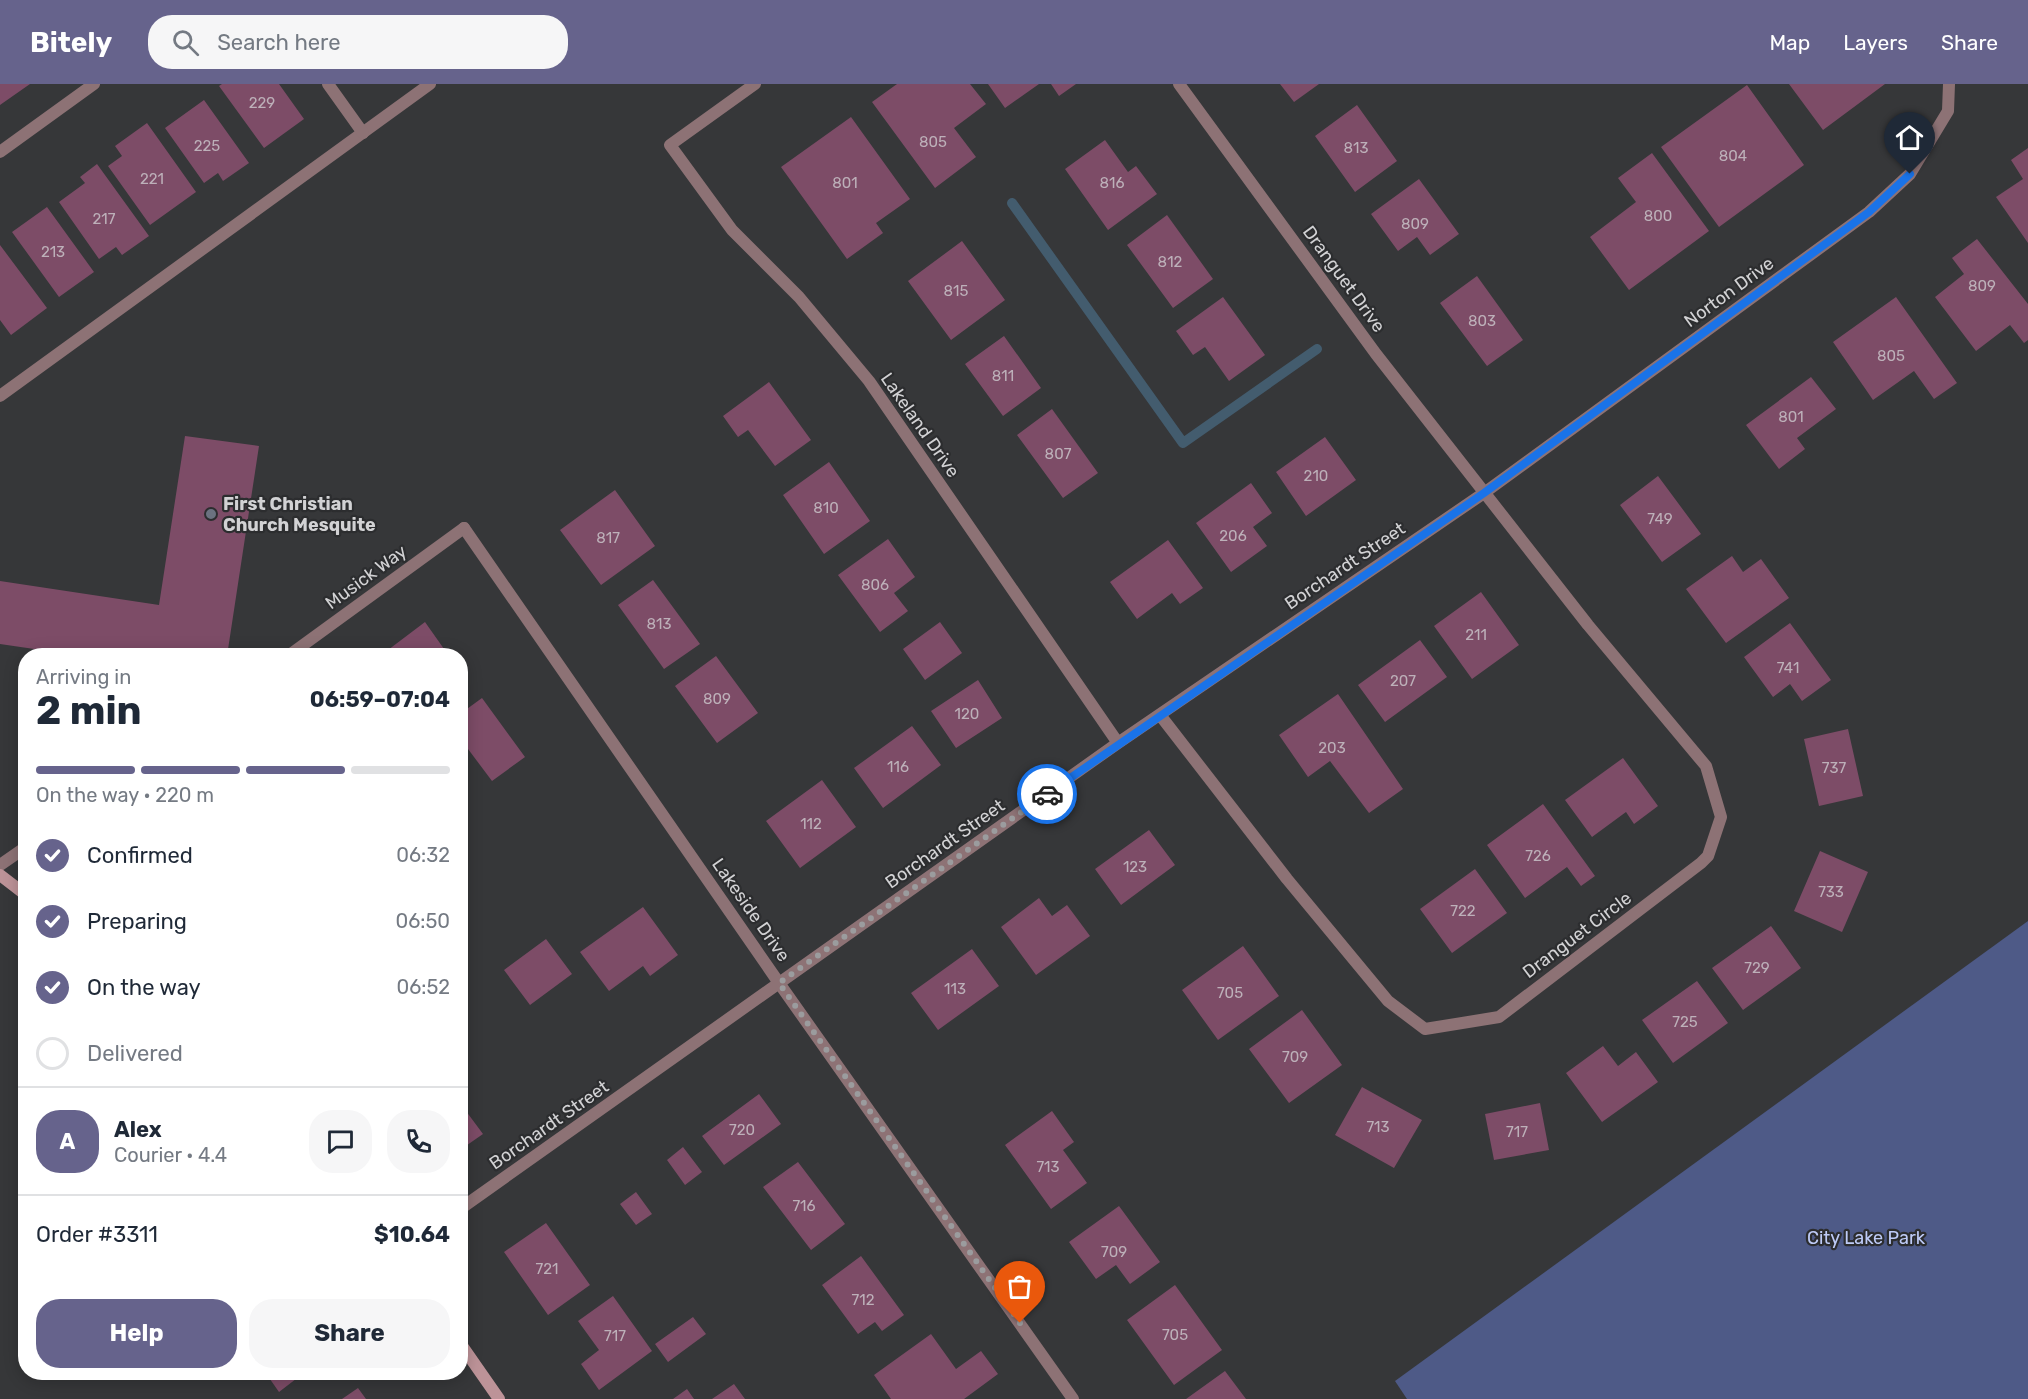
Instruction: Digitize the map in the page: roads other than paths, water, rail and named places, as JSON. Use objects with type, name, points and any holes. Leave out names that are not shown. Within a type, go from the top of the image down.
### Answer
[{"type":"main road","points":[[0,875],[18,889]]},
{"type":"main road","points":[[468,1354],[499,1399]]},
{"type":"street","points":[[0,152],[94,84]]},
{"type":"street","points":[[328,84],[363,133]]},
{"type":"street","points":[[0,396],[430,84]]},
{"type":"street","name":"Lakeland Drive","points":[[755,84],[670,145],[732,230],[799,297],[868,381],[1118,743]]},
{"type":"street","name":"Dranguet Drive","points":[[1179,84],[1376,354],[1484,493]]},
{"type":"street","name":"Norton Drive","points":[[1484,493],[1869,212],[1910,174],[1948,111],[1949,84]]},
{"type":"street","name":"Dranguet Circle","points":[[1160,714],[1287,879],[1388,1001],[1425,1029],[1499,1017],[1701,863],[1708,856],[1721,817],[1706,766],[1588,625],[1484,493]]},
{"type":"street","name":"Borchardt Street","points":[[468,1203],[1118,743],[1484,493]]},
{"type":"street","name":"Musick Way","points":[[299,648],[464,528]]},
{"type":"street","name":"Lakeside Drive","points":[[464,528],[779,983],[1073,1399]]},
{"type":"street","points":[[0,865],[18,853]]},
{"type":"waterway","points":[[1012,203],[1183,443],[1317,349]]},
{"type":"place","name":"First Christian Church Mesquite","points":[[211,514]]},
{"type":"park label","name":"City Lake Park","points":[[1866,1238]]}]
